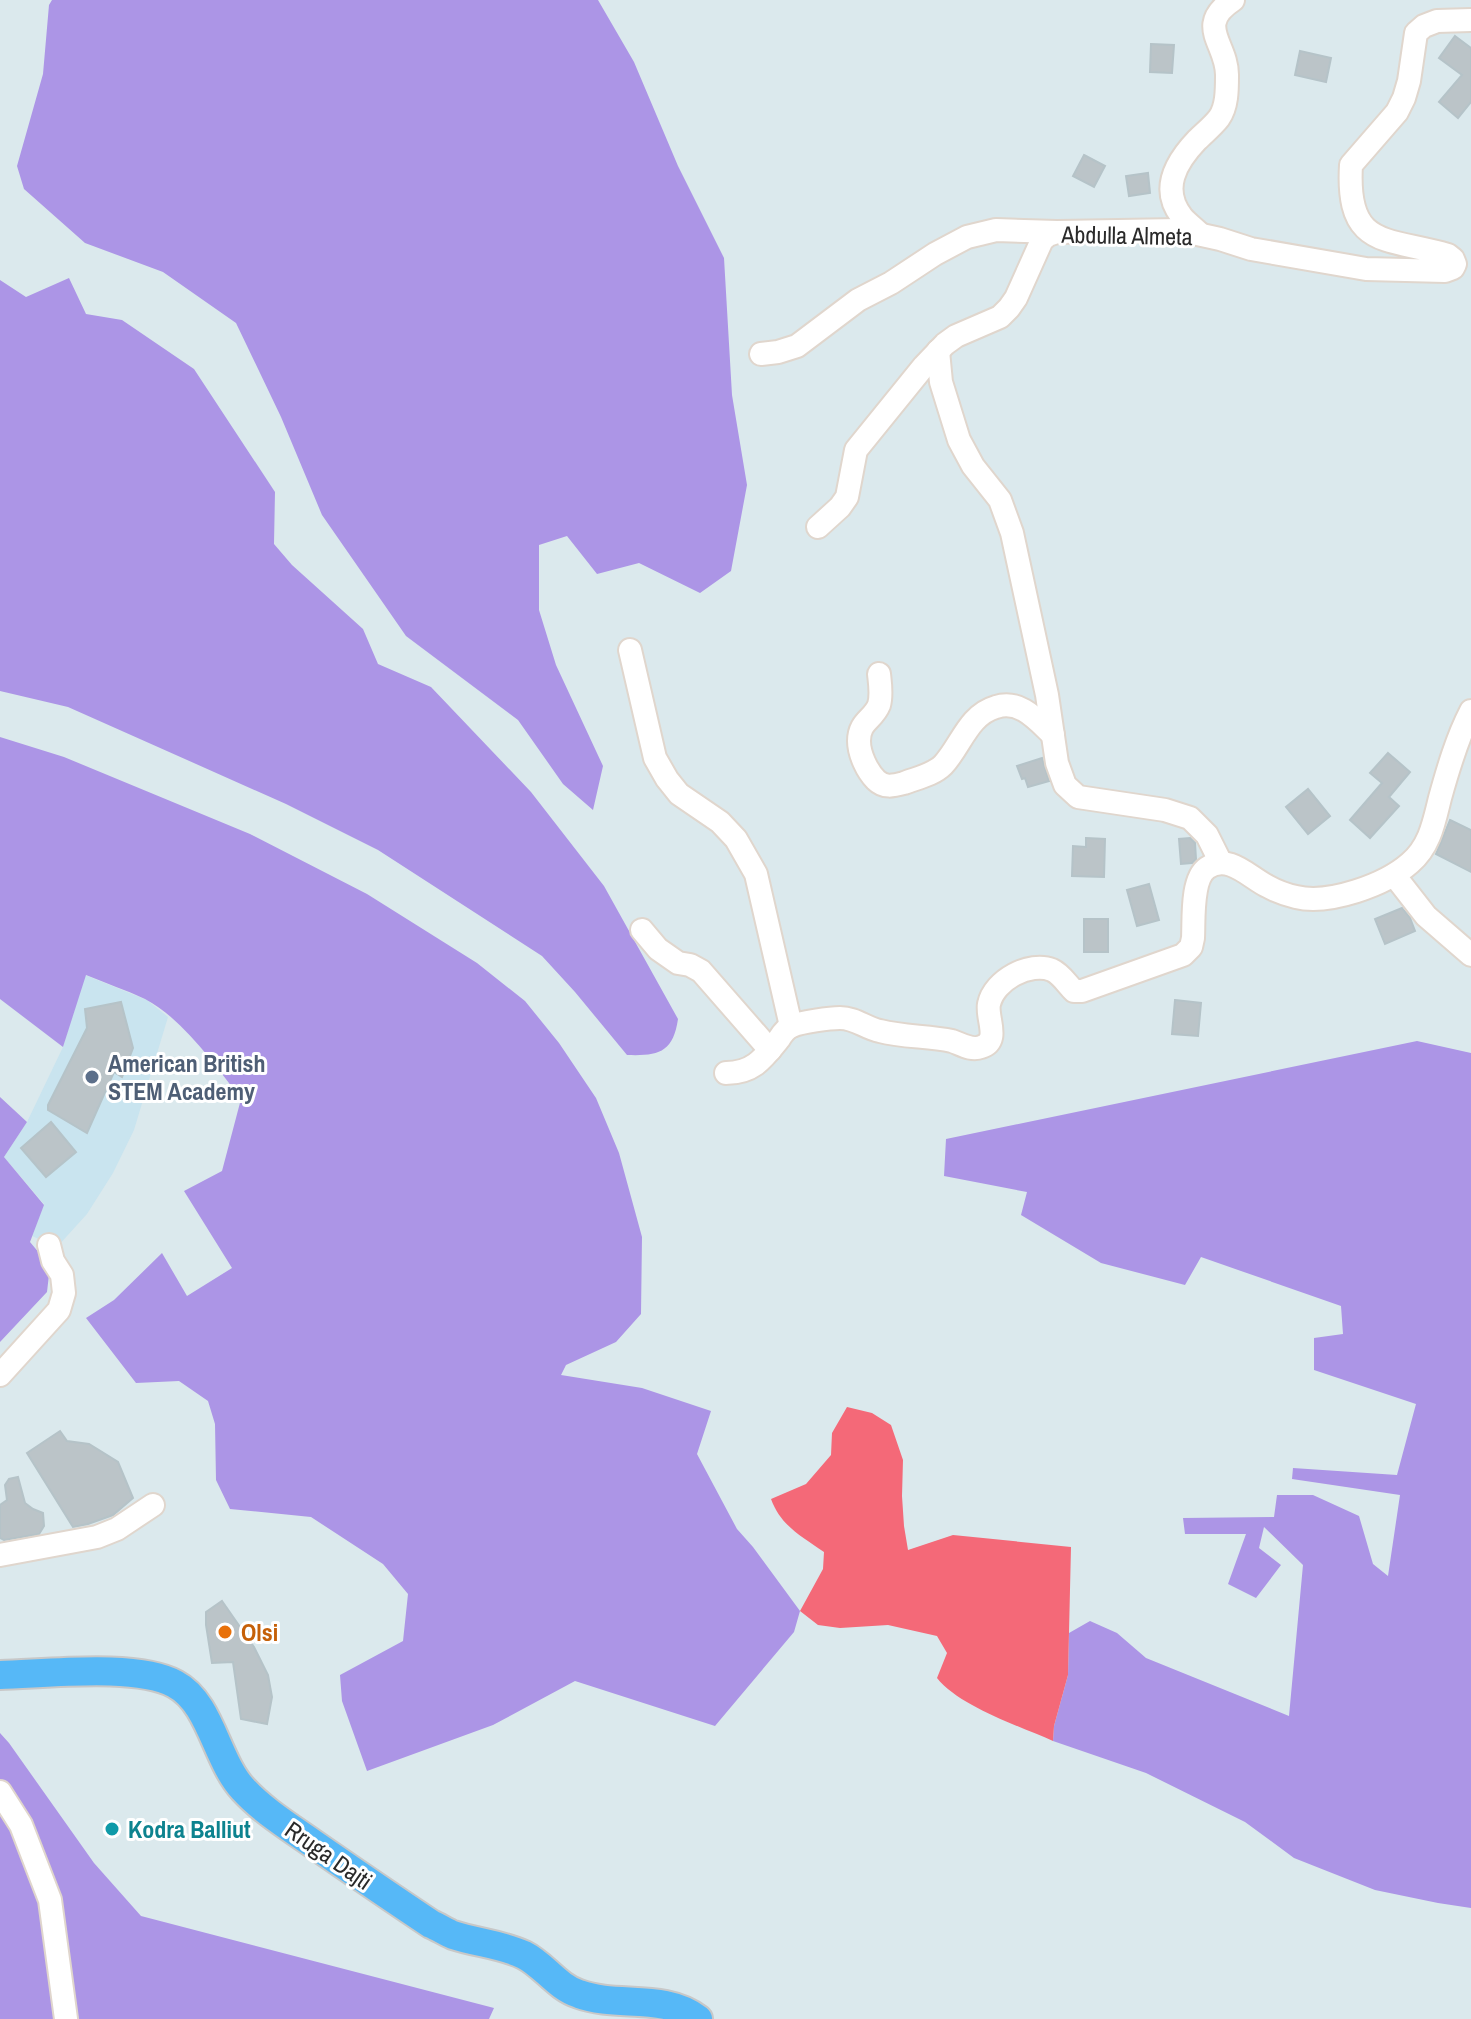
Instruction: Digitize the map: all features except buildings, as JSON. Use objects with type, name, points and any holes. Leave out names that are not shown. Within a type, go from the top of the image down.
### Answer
[{"type":"main road","name":"Rruga Dajti","points":[[0,1675],[120,1672],[173,1683],[193,1698],[232,1776],[245,1791],[276,1817],[431,1924],[454,1935],[506,1947],[528,1957],[576,1994],[595,1999],[667,2005],[698,2019]]},
{"type":"street","points":[[1201,235],[1181,216],[1171,186],[1174,170],[1183,156],[1219,119],[1223,110],[1228,72],[1215,32],[1215,17],[1221,8],[1233,0]]},
{"type":"street","name":"Abdulla Almeta","points":[[818,527],[847,497],[856,450],[938,351],[956,336],[1000,317],[1009,308],[1042,240],[1048,235],[1057,232],[1179,230],[1251,249],[1366,269],[1445,271],[1453,268],[1455,264],[1448,255],[1394,244],[1364,228],[1351,200],[1351,165],[1390,121],[1404,98],[1416,33],[1437,21],[1471,20]]},
{"type":"street","points":[[761,354],[797,346],[858,300],[967,237],[996,230],[1057,232]]},
{"type":"street","points":[[938,351],[941,382],[959,440],[973,466],[1000,500],[1012,533],[1047,695],[1057,763],[1065,785],[1078,797],[1165,810],[1190,818],[1207,835],[1221,863]]},
{"type":"street","points":[[630,650],[655,758],[679,794],[720,822],[736,839],[756,874],[791,1026]]},
{"type":"street","points":[[879,674],[881,691],[878,706],[861,726],[859,743],[873,778],[883,786],[894,786],[929,775],[942,765],[980,714],[998,706],[1015,705],[1031,714],[1053,735]]},
{"type":"street","points":[[726,1073],[741,1073],[755,1065],[791,1026],[836,1018],[849,1018],[880,1031],[983,1047],[992,1034],[989,1002],[1002,983],[1012,976],[1036,968],[1048,968],[1074,991],[1082,991],[1183,955],[1191,947],[1193,938],[1197,882],[1206,869],[1221,863],[1238,867],[1267,886],[1297,898],[1330,899],[1394,875],[1423,850],[1433,830],[1451,762],[1471,711]]},
{"type":"street","points":[[1394,875],[1426,916],[1471,955]]},
{"type":"street","points":[[642,930],[658,949],[678,963],[701,971],[770,1050]]},
{"type":"street","points":[[0,1375],[59,1310],[64,1293],[62,1275],[53,1261],[49,1245]]},
{"type":"street","points":[[0,1555],[97,1537],[117,1529],[153,1505]]},
{"type":"street","points":[[0,1792],[21,1825],[50,1900],[66,2019]]},
{"type":"shaded area","points":[[52,0],[598,0],[634,62],[678,166],[724,258],[732,395],[747,485],[731,571],[700,593],[639,563],[597,574],[567,536],[539,545],[539,610],[556,665],[603,766],[593,810],[563,784],[518,720],[406,636],[322,515],[281,417],[236,323],[163,272],[85,243],[24,189],[17,166],[43,74]]},
{"type":"shaded area","points":[[69,278],[86,314],[122,320],[194,369],[275,492],[274,544],[292,565],[363,629],[378,664],[431,687],[531,792],[604,886],[678,1019],[668,1046],[647,1055],[627,1055],[542,956],[378,850],[286,804],[68,707],[0,691],[0,280],[26,297]]},
{"type":"shaded area","points":[[0,737],[64,757],[250,834],[367,894],[477,963],[525,1001],[559,1043],[596,1098],[619,1153],[642,1237],[641,1314],[616,1342],[566,1365],[561,1375],[642,1388],[711,1411],[697,1454],[737,1529],[800,1611],[794,1632],[715,1726],[575,1681],[493,1725],[367,1771],[342,1701],[340,1675],[403,1641],[408,1594],[383,1564],[311,1517],[230,1509],[216,1480],[215,1424],[208,1401],[179,1381],[136,1383],[86,1318],[114,1300],[162,1253],[187,1296],[232,1268],[184,1191],[222,1171],[241,1099],[185,1030],[145,999],[86,975],[63,1047],[0,999]]},
{"type":"shaded area","points":[[85,975],[147,1000],[168,1017],[134,1130],[113,1173],[87,1214],[57,1247],[32,1236],[44,1204],[4,1157],[27,1122],[63,1047]]},
{"type":"shaded area","points":[[1417,1041],[1471,1053],[1471,1908],[1375,1890],[1294,1858],[1245,1822],[1146,1773],[1053,1741],[1068,1675],[1069,1633],[1090,1621],[1117,1633],[1146,1658],[1289,1716],[1303,1565],[1264,1527],[1259,1548],[1281,1565],[1256,1598],[1228,1584],[1246,1534],[1185,1534],[1183,1518],[1274,1517],[1277,1495],[1313,1495],[1359,1516],[1373,1564],[1388,1576],[1400,1495],[1292,1479],[1293,1468],[1397,1475],[1416,1404],[1314,1370],[1314,1338],[1343,1334],[1341,1306],[1201,1257],[1185,1285],[1101,1263],[1021,1215],[1027,1192],[944,1176],[946,1139]]},
{"type":"shaded area","points":[[0,1097],[27,1122],[4,1157],[44,1205],[30,1242],[50,1266],[47,1292],[0,1342]]},
{"type":"shaded area","points":[[847,1407],[872,1413],[891,1425],[903,1460],[902,1496],[908,1550],[953,1535],[1071,1547],[1068,1675],[1053,1741],[990,1714],[947,1688],[937,1678],[947,1653],[937,1636],[888,1625],[840,1628],[818,1625],[800,1611],[823,1569],[824,1552],[786,1523],[771,1499],[806,1484],[831,1455],[832,1433]]},
{"type":"shaded area","points":[[0,1733],[94,1863],[141,1916],[494,2008],[489,2019],[0,2019]]},
{"type":"place","name":"American British STEM Academy","points":[[92,1077]]},
{"type":"place","name":"Olsi","points":[[225,1632]]},
{"type":"place","name":"Kodra Balliut","points":[[112,1829]]}]
